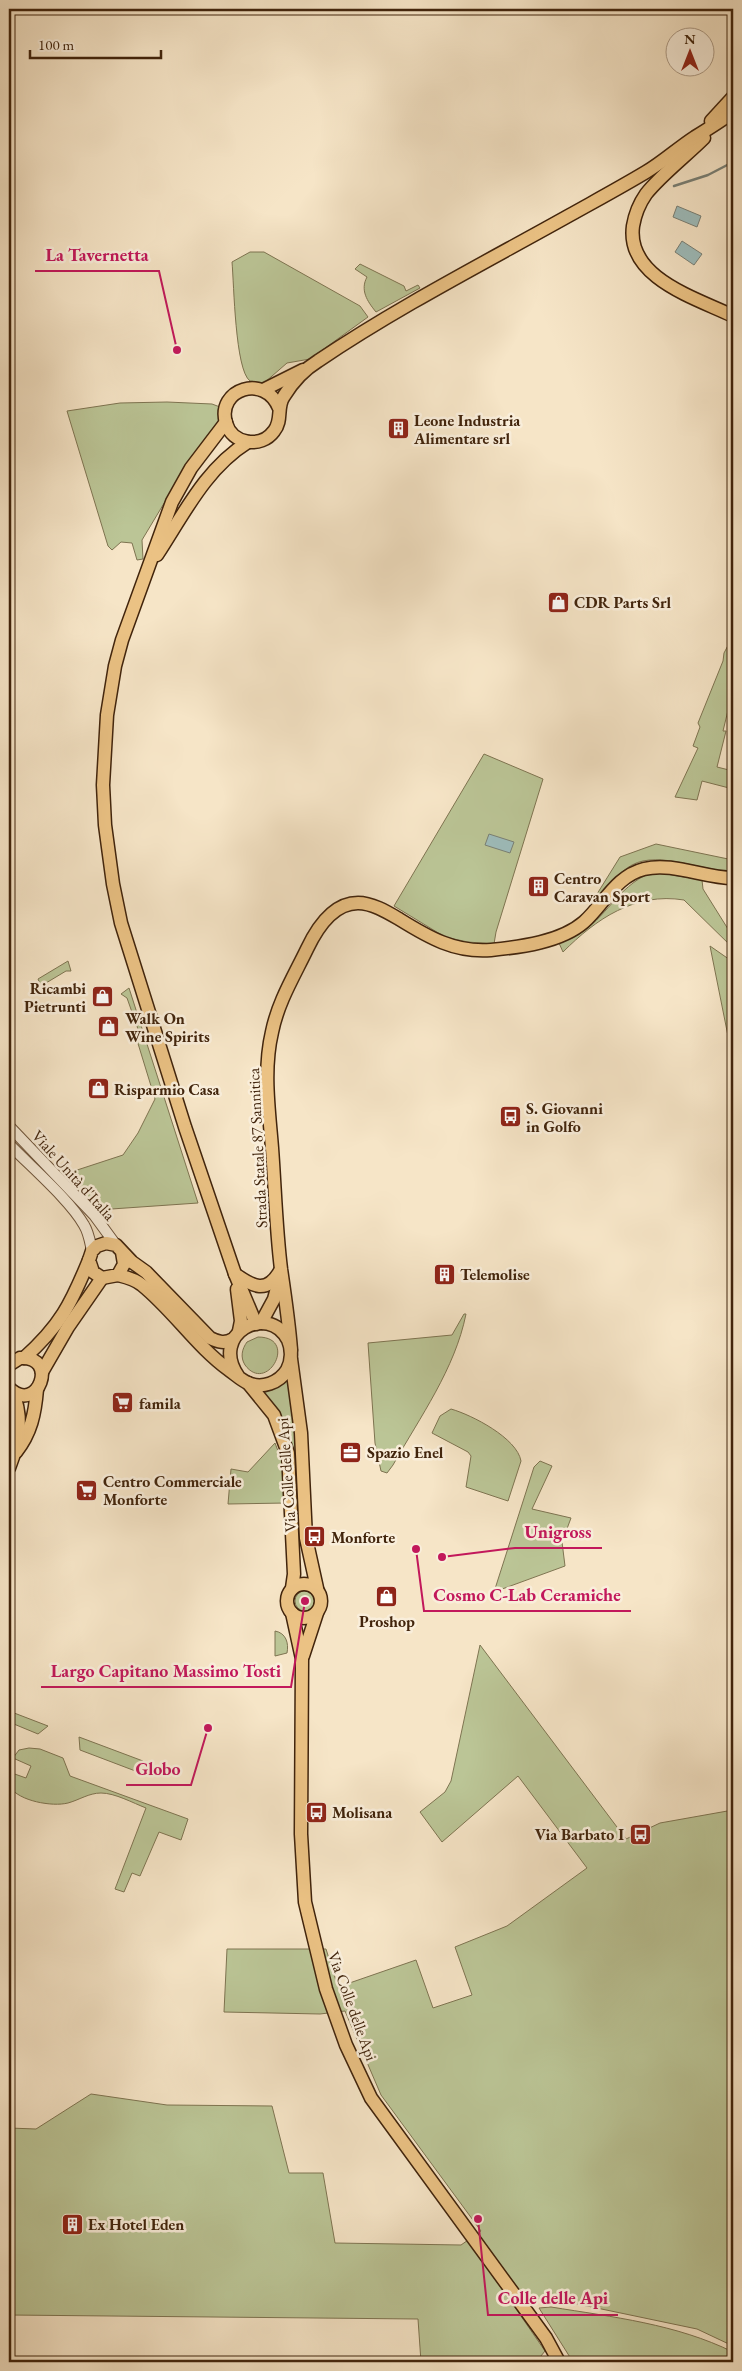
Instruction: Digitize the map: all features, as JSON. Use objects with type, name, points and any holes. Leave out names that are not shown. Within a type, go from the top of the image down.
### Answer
[{"type":"main road","points":[[694,138],[733,97]]},
{"type":"main road","points":[[733,108],[646,194],[635,213],[632,234],[636,252],[645,268],[660,280],[733,316]]},
{"type":"main road","points":[[264,390],[310,367],[377,324],[646,172],[733,112]]},
{"type":"main road","points":[[146,572],[204,482],[222,461],[248,442],[260,441],[271,436],[278,426],[279,408],[284,396],[310,367]]},
{"type":"main road","points":[[248,442],[232,433],[226,422],[227,405],[234,394],[245,388],[264,390],[273,397],[279,408]]},
{"type":"main road","points":[[226,422],[191,468],[172,502],[122,640],[115,666],[107,715],[103,785],[112,884],[130,956],[235,1274],[259,1324]]},
{"type":"main road","name":"Strada Statale 87 Sannitica","points":[[291,1354],[281,1269],[267,1068],[272,1032],[280,1004],[309,944],[322,922],[341,908],[357,902],[379,908],[434,940],[461,949],[490,950],[548,940],[573,930],[585,921],[613,888],[628,876],[643,870],[664,867],[706,876],[733,878]]},
{"type":"main road","points":[[24,1358],[47,1337],[71,1303],[90,1256],[103,1244],[119,1249],[146,1272],[210,1338],[219,1342],[228,1342],[236,1335],[259,1324],[275,1327],[282,1333],[291,1354],[286,1372],[275,1382],[262,1386],[243,1380],[214,1359],[141,1284],[118,1275],[102,1278],[92,1272],[90,1256]]},
{"type":"main road","points":[[118,1275],[124,1264],[119,1249]]},
{"type":"main road","points":[[235,1274],[248,1284],[257,1287],[275,1281],[281,1269]]},
{"type":"main road","name":"Strada Statale 87 Sannitica","points":[[259,1324],[274,1299],[280,1284],[281,1269]]},
{"type":"main road","points":[[235,1274],[241,1321],[229,1358],[243,1380]]},
{"type":"main road","points":[[14,1454],[26,1439],[35,1414],[37,1389],[42,1372],[68,1327],[102,1278]]},
{"type":"main road","name":"Via Colle delle Api","points":[[291,1354],[301,1433],[306,1538],[317,1588]]},
{"type":"main road","points":[[9,1365],[16,1359],[24,1358],[35,1362],[42,1372]]},
{"type":"main road","name":"Via Colle delle Api","points":[[243,1380],[274,1414],[288,1453],[294,1574],[292,1588]]},
{"type":"main road","points":[[10,1389],[24,1395],[37,1389]]},
{"type":"main road","points":[[9,1468],[14,1454],[20,1423],[18,1404],[10,1389]]},
{"type":"main road","points":[[304,1583],[317,1588],[322,1600],[317,1613],[304,1618],[292,1613],[287,1600],[292,1588],[304,1583]]},
{"type":"main road","name":"Via Colle delle Api","points":[[292,1613],[302,1658],[301,1834],[305,1902],[326,1989],[346,2045],[371,2098],[542,2332],[559,2362]]},
{"type":"main road","name":"Via Colle delle Api","points":[[302,1658],[317,1613]]},
{"type":"street","name":"Viale Unità d'Italia","points":[[9,1126],[94,1215],[119,1249]]},
{"type":"street","name":"Viale Unità d'Italia","points":[[9,1144],[58,1194],[84,1224],[90,1237],[90,1256]]},
{"type":"green space","points":[[250,252],[264,252],[360,306],[368,317],[310,359],[287,363],[264,383],[250,381],[245,374],[238,344],[232,262]]},
{"type":"green space","points":[[360,264],[404,286],[406,291],[418,285],[420,288],[376,312],[364,291],[367,277],[355,269]]},
{"type":"green space","points":[[167,402],[212,404],[220,407],[221,427],[175,485],[142,540],[143,559],[137,560],[132,543],[121,542],[112,550],[108,546],[67,411],[120,403]]},
{"type":"green space","points":[[733,636],[733,699],[731,698],[723,731],[726,731],[717,767],[733,771],[733,789],[702,781],[697,800],[675,797],[698,748],[693,746],[700,727],[698,723],[723,661],[724,653]]},
{"type":"green space","points":[[484,754],[543,779],[494,944],[468,942],[445,937],[394,906]]},
{"type":"green space","points":[[656,844],[733,860],[733,871],[668,861],[643,861],[623,871],[598,897],[597,894],[620,857]]},
{"type":"green space","points":[[650,873],[702,880],[703,889],[733,937],[733,948],[684,900],[666,899],[649,900],[633,904],[618,911],[589,929],[563,952],[559,943],[572,938],[587,928],[628,887]]},
{"type":"green space","points":[[710,946],[733,962],[733,1061]]},
{"type":"green space","points":[[68,961],[71,971],[66,971],[41,986],[38,979]]},
{"type":"green space","points":[[129,988],[198,1203],[97,1210],[63,1177],[68,1173],[123,1155],[138,1133],[155,1099],[136,1037],[139,1032],[127,998],[121,994]]},
{"type":"green space","points":[[464,1314],[466,1314],[454,1354],[436,1392],[393,1465],[387,1473],[381,1471],[375,1443],[368,1343],[452,1335]]},
{"type":"green space","points":[[258,1337],[270,1339],[276,1346],[278,1354],[270,1369],[262,1373],[254,1372],[245,1365],[242,1356],[247,1342]]},
{"type":"green space","points":[[289,1373],[296,1448],[295,1460],[293,1460],[290,1439],[283,1422],[259,1389]]},
{"type":"green space","points":[[451,1409],[470,1416],[503,1436],[518,1452],[521,1461],[508,1501],[466,1487],[471,1456],[468,1452],[432,1433],[440,1416]]},
{"type":"green space","points":[[275,1443],[283,1464],[286,1503],[228,1504],[231,1469],[248,1472]]},
{"type":"green space","points":[[540,1461],[552,1466],[532,1509],[571,1518],[562,1542],[565,1566],[494,1592],[534,1467]]},
{"type":"green space","points":[[305,1591],[312,1594],[315,1601],[312,1608],[305,1611],[298,1608],[295,1601],[298,1594]]},
{"type":"green space","points":[[275,1631],[282,1634],[286,1639],[287,1653],[275,1656]]},
{"type":"green space","points":[[480,1645],[626,1839],[660,1823],[733,1810],[733,2346],[697,2329],[549,2298],[531,2299],[514,2306],[545,2351],[536,2362],[421,2362],[418,2319],[9,2315],[9,2128],[36,2129],[91,2094],[167,2105],[272,2106],[289,2173],[323,2173],[335,2243],[461,2245],[481,2231],[381,2095],[345,2011],[320,2014],[224,2012],[227,1949],[326,1949],[338,1987],[416,1960],[433,2008],[472,1995],[455,1947],[507,1926],[587,1868],[518,1776],[442,1842],[420,1812],[445,1792],[451,1781]]},
{"type":"green space","points":[[9,1711],[48,1726],[38,1734],[9,1722]]},
{"type":"green space","points":[[79,1737],[143,1761],[138,1772],[80,1750]]},
{"type":"green space","points":[[29,1748],[40,1749],[63,1758],[70,1776],[188,1819],[181,1840],[159,1832],[140,1876],[132,1873],[124,1892],[115,1889],[146,1808],[106,1793],[92,1794],[61,1804],[36,1802],[21,1796],[10,1787],[9,1772],[26,1778],[31,1766],[13,1758],[19,1750]]},
{"type":"green space","points":[[551,2307],[621,2318],[667,2328],[711,2342],[733,2352],[733,2362],[573,2362],[539,2308]]},
{"type":"water","points":[[677,206],[701,216],[697,227],[673,217]]},
{"type":"water","points":[[682,241],[702,254],[694,265],[675,252]]},
{"type":"water","points":[[489,834],[514,842],[510,853],[485,845]]},
{"type":"waterway","points":[[674,186],[708,175],[733,162]]},
{"type":"place","name":"La Tavernetta","points":[[177,350]]},
{"type":"place","name":"Leone Industria Alimentare srl","points":[[398,429]]},
{"type":"place","name":"CDR Parts Srl","points":[[558,602]]},
{"type":"place","name":"Centro Caravan Sport","points":[[538,887]]},
{"type":"place","name":"Ricambi Pietrunti","points":[[102,997]]},
{"type":"place","name":"Walk On Wine Spirits","points":[[109,1027]]},
{"type":"place","name":"Risparmio Casa","points":[[98,1089]]},
{"type":"place","name":"S. Giovanni in Golfo","points":[[510,1117]]},
{"type":"place","name":"Telemolise","points":[[444,1274]]},
{"type":"place","name":"famila","points":[[123,1403]]},
{"type":"place","name":"Spazio Enel","points":[[351,1452]]},
{"type":"place","name":"Centro Commerciale Monforte","points":[[87,1490]]},
{"type":"place","name":"Monforte","points":[[315,1537]]},
{"type":"place","name":"Cosmo C-Lab Ceramiche","points":[[416,1549]]},
{"type":"place","name":"Unigross","points":[[442,1557]]},
{"type":"place","name":"Proshop","points":[[387,1597]]},
{"type":"place","name":"Largo Capitano Massimo Tosti","points":[[305,1601]]},
{"type":"place","name":"Globo","points":[[208,1728]]},
{"type":"place","name":"Molisana","points":[[316,1812]]},
{"type":"place","name":"Via Barbato I","points":[[640,1834]]},
{"type":"place","name":"Colle delle Api","points":[[478,2219]]},
{"type":"place","name":"Ex Hotel Eden","points":[[72,2224]]}]
